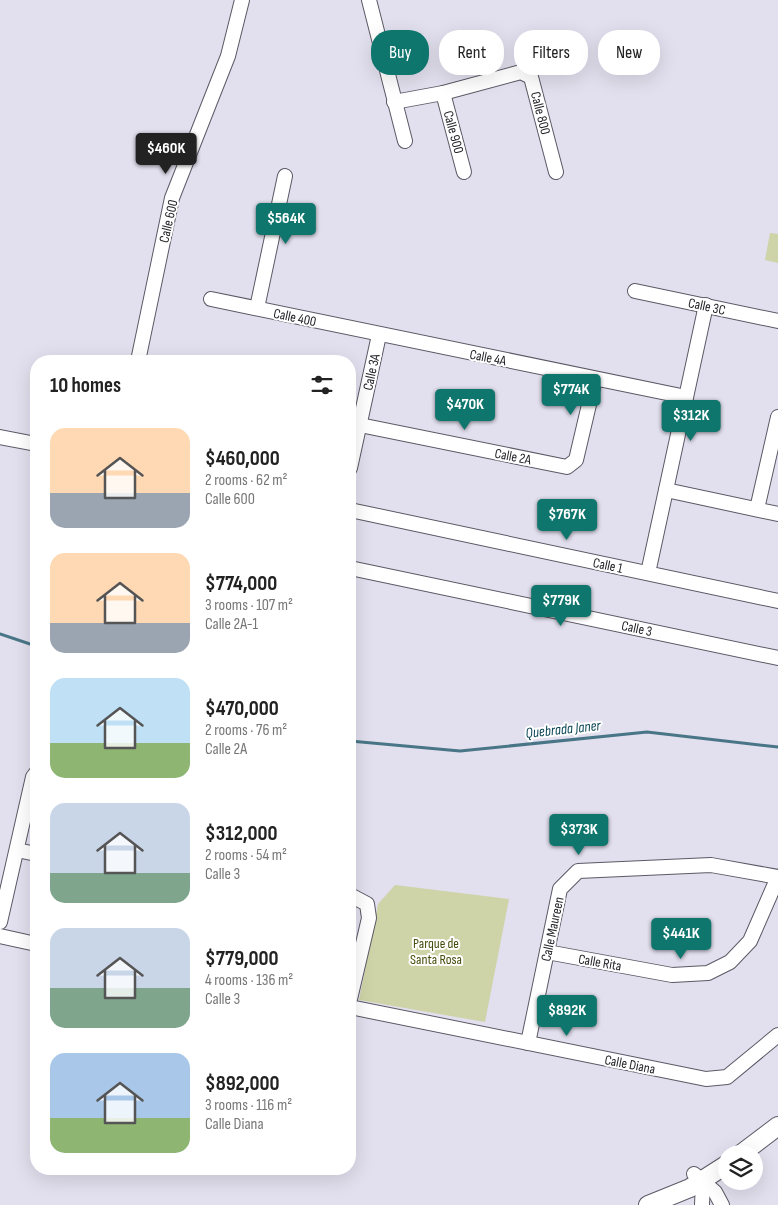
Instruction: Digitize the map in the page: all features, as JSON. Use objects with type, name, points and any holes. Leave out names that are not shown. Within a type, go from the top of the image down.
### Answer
[{"type":"main road","points":[[753,1145],[778,1126]]},
{"type":"main road","points":[[648,1205],[718,1169]]},
{"type":"street","name":"Calle 600","points":[[139,355],[172,198],[228,56],[242,0]]},
{"type":"street","points":[[369,0],[404,141]]},
{"type":"street","name":"Calle 800","points":[[394,102],[522,72],[531,77],[556,172]]},
{"type":"street","name":"Calle 900","points":[[443,92],[464,172]]},
{"type":"street","points":[[257,308],[285,176]]},
{"type":"street","name":"Calle 3C","points":[[636,290],[778,321]]},
{"type":"street","name":"Calle 400","points":[[211,299],[378,335]]},
{"type":"street","points":[[648,573],[706,305]]},
{"type":"street","name":"Calle 4A","points":[[378,335],[686,397]]},
{"type":"street","name":"Calle 3A","points":[[356,420],[378,335]]},
{"type":"street","name":"Calle 2A","points":[[356,424],[567,467],[576,460],[595,378]]},
{"type":"street","points":[[758,509],[778,416]]},
{"type":"street","points":[[0,437],[30,443]]},
{"type":"street","points":[[666,490],[778,514]]},
{"type":"street","name":"Calle 1","points":[[356,511],[778,601]]},
{"type":"street","name":"Calle 3","points":[[356,569],[778,658]]},
{"type":"street","points":[[0,922],[30,791]]},
{"type":"street","points":[[17,850],[30,853]]},
{"type":"street","name":"Calle Maureen","points":[[528,1043],[560,889],[578,871],[711,865],[778,877]]},
{"type":"street","name":"Calle Rita","points":[[547,952],[672,975],[708,973],[730,962],[750,940],[778,877]]},
{"type":"street","points":[[356,898],[366,904],[369,918],[356,974]]},
{"type":"street","points":[[0,936],[30,943]]},
{"type":"street","name":"Calle Diana","points":[[356,1008],[706,1079],[727,1077],[778,1035]]},
{"type":"street","points":[[699,1178],[702,1205]]},
{"type":"street","points":[[699,1178],[715,1192],[722,1205]]},
{"type":"green space","points":[[770,233],[778,234],[778,263],[765,260]]},
{"type":"green space","name":"Parque de Santa Rosa","points":[[395,885],[509,899],[485,1022],[359,1000],[378,904]]},
{"type":"waterway","name":"Quebrada Janer","points":[[0,634],[30,644]]},
{"type":"waterway","name":"Quebrada Janer","points":[[356,742],[460,751],[647,732],[778,747]]}]
